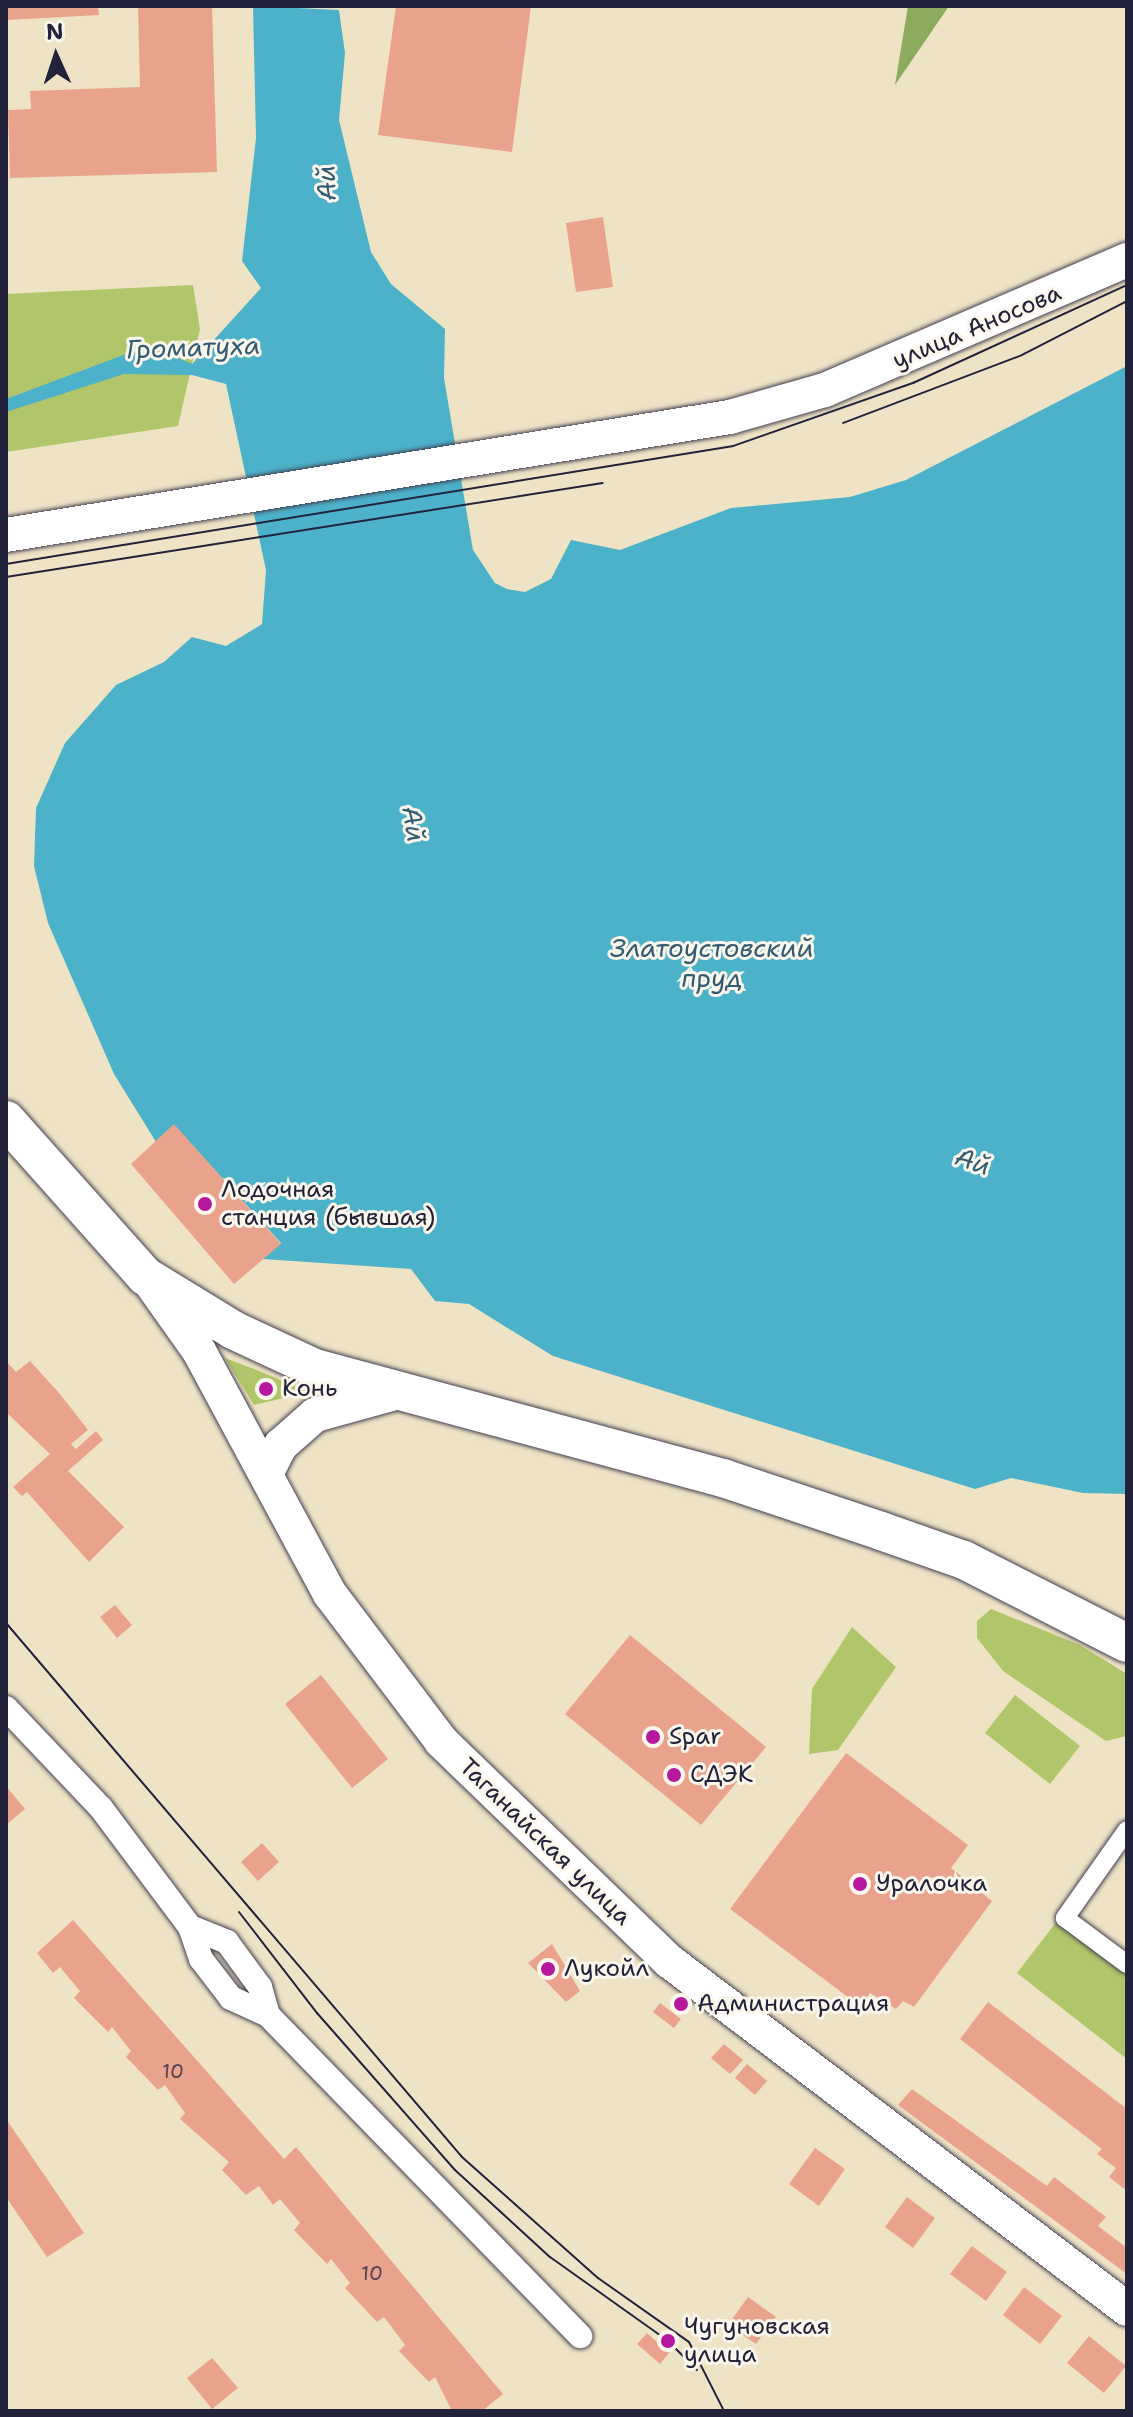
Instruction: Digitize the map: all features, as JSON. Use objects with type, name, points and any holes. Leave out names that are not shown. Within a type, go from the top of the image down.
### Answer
[{"type":"main road","name":"улица Аносова","points":[[6,535],[525,453],[730,417],[825,390],[1127,260]]},
{"type":"main road","points":[[6,1120],[145,1276],[233,1330],[315,1368],[723,1478],[964,1560],[1127,1643]]},
{"type":"main road","name":"Таганайская улица","points":[[145,1276],[199,1351],[267,1472],[314,1568],[394,1688],[611,1908],[682,1971],[1127,2309]]},
{"type":"main road","points":[[267,1472],[281,1445],[315,1415],[402,1391]]},
{"type":"street","points":[[6,1708],[101,1808],[190,1927],[227,1942],[260,1987],[268,2015],[580,2336]]},
{"type":"street","points":[[1127,1830],[1065,1918],[1127,1964]]},
{"type":"green space","points":[[908,6],[949,6],[895,85]]},
{"type":"green space","points":[[193,285],[200,329],[178,426],[6,452],[6,294]]},
{"type":"green space","points":[[225,1358],[259,1371],[309,1392],[254,1405]]},
{"type":"green space","points":[[991,1609],[1080,1645],[1127,1674],[1127,1736],[1106,1741],[1003,1671],[977,1638],[977,1621]]},
{"type":"green space","points":[[852,1627],[896,1667],[838,1750],[809,1754],[812,1689]]},
{"type":"green space","points":[[1015,1695],[1080,1746],[1050,1784],[985,1733]]},
{"type":"green space","points":[[1057,1921],[1127,1974],[1127,2059],[1017,1973]]},
{"type":"water","name":"Златоустовский пруд","points":[[253,6],[339,10],[345,53],[339,120],[371,252],[391,284],[445,329],[444,378],[473,550],[495,583],[507,589],[525,592],[551,579],[571,540],[620,550],[731,508],[850,497],[906,480],[1127,366],[1127,1494],[1083,1493],[1011,1478],[975,1489],[553,1356],[469,1304],[435,1301],[411,1269],[263,1259],[281,1243],[174,1125],[156,1142],[114,1074],[48,923],[34,866],[36,808],[65,743],[116,685],[164,662],[192,637],[226,646],[262,624],[266,570],[226,384],[192,375],[124,374],[6,412],[6,399],[126,354],[163,351],[192,364],[261,288],[242,261],[256,138]]},
{"type":"building","points":[[7,6],[98,6],[99,15],[8,20]]},
{"type":"building","points":[[138,6],[212,6],[217,172],[10,178],[8,110],[31,109],[30,91],[140,87]]},
{"type":"building","points":[[396,6],[531,6],[512,152],[378,135]]},
{"type":"building","points":[[603,217],[613,287],[576,292],[566,223]]},
{"type":"building","name":"Лодочная станция (бывшая)","points":[[174,1124],[281,1244],[234,1284],[131,1164]]},
{"type":"building","points":[[6,1361],[16,1372],[30,1361],[60,1394],[88,1430],[71,1444],[76,1449],[96,1431],[103,1440],[68,1471],[124,1527],[89,1562],[27,1492],[22,1496],[13,1487],[50,1454],[6,1412]]},
{"type":"building","points":[[115,1605],[132,1625],[117,1638],[100,1617]]},
{"type":"building","points":[[630,1635],[766,1747],[701,1825],[565,1714]]},
{"type":"building","points":[[321,1675],[388,1759],[352,1788],[285,1704]]},
{"type":"building","name":"Уралочка","points":[[846,1753],[968,1845],[951,1868],[992,1901],[914,2007],[903,2001],[896,2009],[870,1993],[860,2006],[730,1909]]},
{"type":"building","points":[[6,1786],[25,1809],[6,1825]]},
{"type":"building","points":[[262,1843],[279,1862],[258,1881],[241,1862]]},
{"type":"building","points":[[73,1920],[284,2159],[296,2147],[503,2394],[482,2411],[452,2411],[435,2377],[429,2382],[399,2351],[405,2345],[384,2317],[377,2322],[345,2288],[350,2283],[331,2259],[327,2264],[294,2230],[300,2223],[280,2199],[273,2205],[259,2186],[246,2195],[222,2170],[229,2162],[180,2119],[185,2113],[165,2085],[158,2090],[126,2057],[131,2051],[112,2027],[108,2032],[74,1998],[80,1991],[60,1967],[53,1973],[37,1953]]},
{"type":"building","name":"Лукойл","points":[[552,1944],[580,1991],[566,2002],[528,1963]]},
{"type":"building","points":[[988,2002],[1127,2109],[1127,2191],[1109,2177],[1116,2168],[1097,2154],[1102,2149],[960,2039]]},
{"type":"building","points":[[660,2003],[681,2019],[674,2028],[653,2012]]},
{"type":"building","points":[[724,2044],[743,2060],[730,2074],[711,2058]]},
{"type":"building","points":[[747,2064],[767,2081],[755,2095],[735,2078]]},
{"type":"building","points":[[912,2089],[1047,2186],[1054,2177],[1106,2217],[1098,2226],[1127,2248],[1127,2274],[898,2105]]},
{"type":"building","points":[[6,2119],[84,2233],[47,2257],[6,2197]]},
{"type":"building","points":[[815,2148],[845,2169],[819,2206],[789,2184]]},
{"type":"building","points":[[907,2197],[935,2218],[913,2248],[885,2227]]},
{"type":"building","points":[[972,2246],[1007,2272],[986,2301],[950,2274]]},
{"type":"building","points":[[1024,2287],[1062,2316],[1040,2344],[1003,2315]]},
{"type":"building","points":[[748,2297],[776,2317],[756,2344],[728,2325]]},
{"type":"building","points":[[647,2333],[669,2353],[660,2364],[637,2344]]},
{"type":"building","points":[[1089,2336],[1126,2366],[1104,2393],[1067,2363]]},
{"type":"building","points":[[212,2358],[238,2388],[212,2409],[187,2378]]},
{"type":"tram line","points":[[6,564],[733,446],[913,383],[1127,285]]},
{"type":"tram line","points":[[843,423],[1022,355],[1127,301]]},
{"type":"tram line","points":[[6,577],[603,483]]},
{"type":"tram line","points":[[6,1623],[462,2157],[598,2278],[689,2342],[724,2411]]},
{"type":"tram line","points":[[239,1912],[317,2013],[455,2170],[550,2257],[668,2341],[697,2370]]},
{"type":"place","name":"Лодочная станция (бывшая)","points":[[205,1204]]},
{"type":"place","name":"Конь","points":[[266,1389]]},
{"type":"place","name":"Spar","points":[[653,1737]]},
{"type":"place","name":"СДЭК","points":[[674,1775]]},
{"type":"place","name":"Уралочка","points":[[860,1884]]},
{"type":"place","name":"Лукойл","points":[[548,1969]]},
{"type":"place","name":"Администрация","points":[[681,2004]]},
{"type":"place","name":"Чугуновская улица","points":[[668,2341]]},
{"type":"water label","name":"Ай","points":[[326,183]]},
{"type":"water label","name":"Громатуха","points":[[193,347]]},
{"type":"water label","name":"Ай","points":[[414,824]]},
{"type":"water label","name":"Ай","points":[[973,1161]]}]
